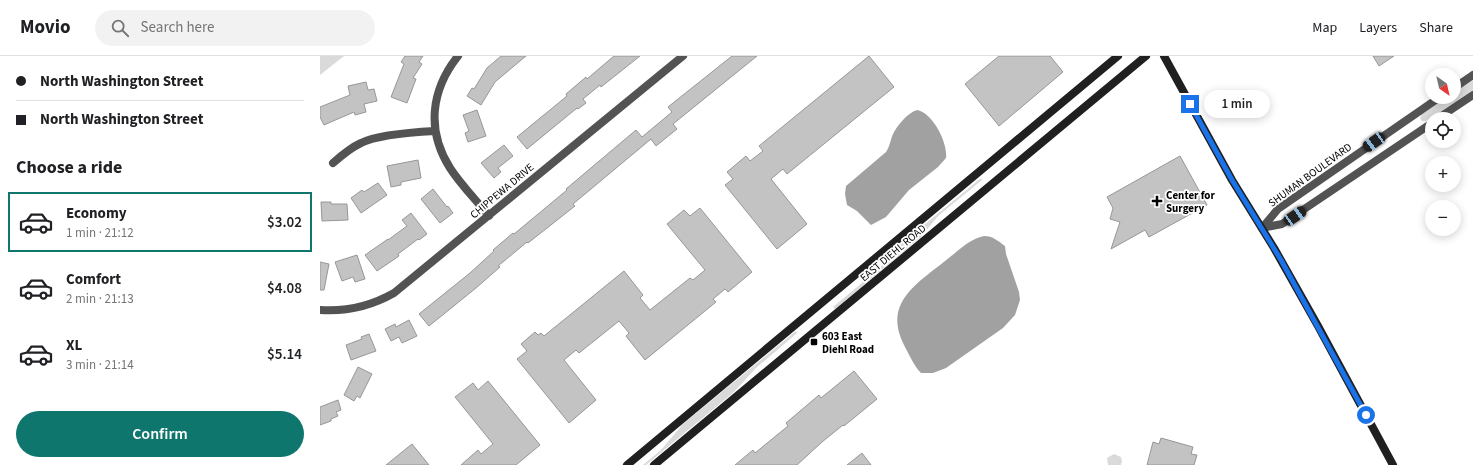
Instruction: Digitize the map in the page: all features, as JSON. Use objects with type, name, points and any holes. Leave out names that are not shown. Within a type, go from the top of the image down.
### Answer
[{"type":"street","points":[[458,56],[446,73],[439,89],[435,110],[435,130],[443,156],[450,169],[489,216]]},
{"type":"street","name":"CHIPPEWA DRIVE","points":[[320,310],[336,311],[356,309],[376,302],[394,293],[683,56]]},
{"type":"street","name":"EAST DIEHL ROAD","points":[[627,465],[1118,56]]},
{"type":"street","name":"EAST DIEHL ROAD","points":[[654,465],[1146,56]]},
{"type":"street","points":[[1164,56],[1232,180],[1262,228],[1318,326],[1392,464]]},
{"type":"street","points":[[1461,83],[1473,75]]},
{"type":"street","points":[[1448,112],[1473,95]]},
{"type":"street","name":"SHUMAN BOULEVARD","points":[[1262,228],[1278,209],[1430,104]]},
{"type":"street","name":"SHUMAN BOULEVARD","points":[[1262,228],[1282,224],[1425,128]]},
{"type":"street","points":[[333,163],[346,152],[362,142],[376,138],[435,130]]},
{"type":"shaded area","points":[[320,56],[344,56],[320,75]]},
{"type":"shaded area","points":[[1473,80],[1473,90],[1461,98],[1461,88]]},
{"type":"shaded area","points":[[1437,104],[1452,104],[1440,112],[1425,112],[1425,121],[1422,121],[1420,118],[1422,114]]},
{"type":"shaded area","points":[[917,110],[923,112],[934,123],[945,145],[946,158],[938,167],[909,190],[886,217],[871,225],[857,211],[847,205],[845,194],[846,186],[886,152],[897,127],[906,117]]},
{"type":"shaded area","points":[[981,178],[982,180],[938,216],[921,237],[835,309],[833,307],[880,268],[901,244]]},
{"type":"shaded area","points":[[984,236],[993,238],[1005,246],[1006,254],[1019,292],[1020,300],[1015,315],[1003,328],[946,368],[933,373],[921,373],[912,361],[899,332],[897,319],[900,307],[905,297],[913,287],[968,243]]},
{"type":"shaded area","points":[[796,331],[797,333],[756,368],[734,392],[646,465],[643,465],[661,450],[683,424]]},
{"type":"shaded area","points":[[1114,454],[1121,457],[1121,465],[1108,465],[1107,458]]},
{"type":"building","points":[[405,56],[423,56],[419,62],[422,64],[413,78],[416,79],[407,103],[391,97],[404,64],[401,62]]},
{"type":"building","points":[[501,56],[526,56],[495,82],[481,105],[467,96],[472,88],[474,89],[487,68]]},
{"type":"building","points":[[614,56],[640,56],[601,87],[600,85],[583,99],[586,103],[578,109],[577,108],[527,149],[517,137],[567,96],[566,94],[586,77],[587,79]]},
{"type":"building","points":[[732,56],[757,56],[673,124],[677,129],[656,146],[651,139],[573,204],[575,206],[528,243],[527,242],[498,266],[500,267],[476,288],[429,326],[419,314],[470,273],[494,251],[493,250],[567,190],[566,189],[636,130],[642,137],[672,112],[668,107]]},
{"type":"building","points":[[869,56],[894,87],[787,174],[783,169],[771,179],[807,224],[777,249],[725,185],[733,179],[727,172],[746,156],[750,161],[763,151],[759,146]]},
{"type":"building","points":[[999,56],[1050,56],[1063,72],[999,126],[965,84]]},
{"type":"building","points":[[1373,56],[1394,56],[1379,66]]},
{"type":"building","points":[[366,82],[368,90],[374,89],[377,101],[364,104],[366,112],[355,115],[354,112],[324,125],[320,117],[320,107],[350,95],[348,86]]},
{"type":"building","points":[[477,110],[486,136],[468,142],[465,133],[469,131],[463,115]]},
{"type":"building","points":[[504,145],[513,156],[498,168],[501,172],[494,178],[481,163]]},
{"type":"building","name":"Center for Surgery","points":[[1180,156],[1207,205],[1149,237],[1145,230],[1111,249],[1120,222],[1110,219],[1113,208],[1107,197]]},
{"type":"building","points":[[418,160],[421,178],[401,182],[401,185],[391,187],[387,166]]},
{"type":"building","points":[[378,183],[387,195],[361,213],[351,198],[362,190],[364,192]]},
{"type":"building","points":[[433,189],[453,213],[440,223],[421,199]]},
{"type":"building","points":[[321,202],[331,202],[331,204],[347,204],[348,220],[322,221]]},
{"type":"building","points":[[700,208],[752,272],[728,292],[725,289],[713,299],[716,302],[645,360],[626,336],[629,333],[619,321],[579,353],[576,350],[564,360],[596,400],[569,423],[517,359],[527,351],[521,344],[535,332],[538,335],[541,333],[544,336],[624,271],[643,295],[640,298],[650,310],[690,278],[693,280],[705,270],[667,224],[684,210],[690,216]]},
{"type":"building","points":[[411,213],[427,234],[419,240],[418,239],[398,254],[399,256],[377,271],[365,255],[407,226],[402,220]]},
{"type":"building","points":[[357,255],[365,279],[355,282],[353,277],[342,281],[335,262]]},
{"type":"building","points":[[320,262],[329,264],[324,290],[320,290]]},
{"type":"building","points":[[409,320],[417,336],[402,343],[399,337],[391,341],[385,329],[395,324],[396,327]]},
{"type":"building","points":[[369,334],[376,351],[351,360],[346,345],[362,339],[361,337]]},
{"type":"building","points":[[358,367],[372,374],[360,398],[357,396],[354,401],[344,395]]},
{"type":"building","points":[[854,371],[877,399],[822,442],[797,465],[735,465],[753,450],[755,453],[788,426],[786,423],[819,395],[821,398]]},
{"type":"building","points":[[488,381],[540,445],[516,465],[461,465],[478,450],[481,454],[493,444],[455,397],[473,383],[478,390]]},
{"type":"building","points":[[338,400],[341,410],[336,412],[338,416],[331,419],[331,421],[320,425],[320,407]]},
{"type":"building","points":[[1161,438],[1193,447],[1191,454],[1197,455],[1194,465],[1147,465],[1153,442],[1159,444]]},
{"type":"building","points":[[412,444],[429,465],[386,465]]},
{"type":"building","points":[[862,453],[871,465],[847,465]]},
{"type":"place","name":"Center for Surgery","points":[[1157,201]]},
{"type":"place","name":"603 East Diehl Road","points":[[814,342]]},
{"type":"route","points":[[1190,104],[1232,180],[1281,260],[1366,415]]}]
